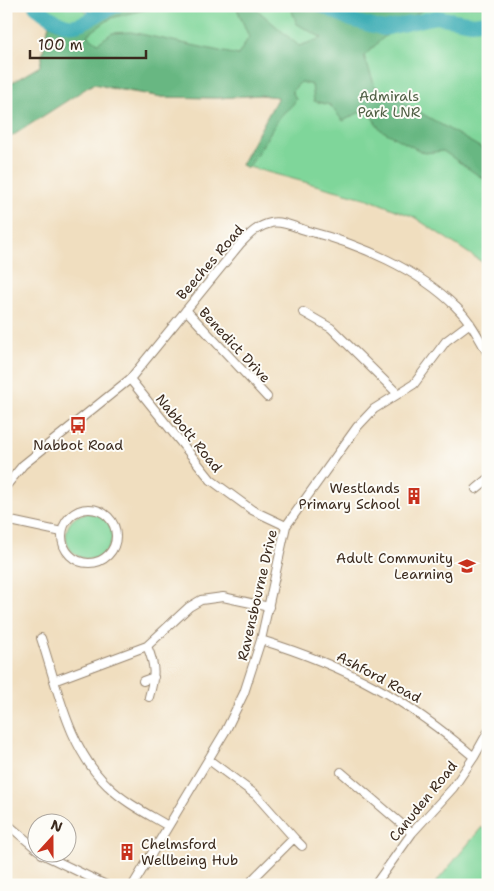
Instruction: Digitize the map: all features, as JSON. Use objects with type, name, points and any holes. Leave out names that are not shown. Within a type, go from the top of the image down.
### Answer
[{"type":"street","name":"Beeches Road","points":[[6,486],[23,465],[130,380],[240,244],[256,228],[273,222],[335,239],[401,268],[456,306],[470,324],[488,354]]},
{"type":"street","name":"Benedict Drive","points":[[186,310],[267,397]]},
{"type":"street","points":[[303,312],[331,328],[398,394]]},
{"type":"street","name":"Ravensbourne Drive","points":[[133,885],[209,760],[236,711],[261,640],[286,526],[357,427],[374,409],[414,384],[446,341],[470,324]]},
{"type":"street","name":"Nabbott Road","points":[[130,380],[211,480],[252,510],[286,526]]},
{"type":"street","points":[[476,489],[488,479]]},
{"type":"street","points":[[97,510],[111,521],[116,538],[114,547],[102,560],[85,563],[70,555],[65,548],[62,532],[66,523],[79,511],[97,510]]},
{"type":"street","points":[[6,520],[62,532]]},
{"type":"street","points":[[56,680],[147,646],[189,607],[201,600],[223,597],[268,607]]},
{"type":"street","points":[[42,638],[73,735],[88,764],[122,798],[168,826]]},
{"type":"street","name":"Ashford Road","points":[[261,640],[306,655],[375,686],[427,718],[474,757]]},
{"type":"street","points":[[147,646],[154,662],[154,677],[149,697]]},
{"type":"street","points":[[143,681],[154,677]]},
{"type":"street","name":"Canuden Road","points":[[375,885],[412,833],[453,788],[488,732]]},
{"type":"street","points":[[209,760],[256,795],[302,846]]},
{"type":"street","points":[[341,772],[412,833]]},
{"type":"street","points":[[6,823],[28,842]]},
{"type":"street","points":[[253,879],[294,838]]},
{"type":"street","points":[[63,864],[106,885]]},
{"type":"green space","points":[[27,6],[80,6],[88,14],[81,20],[72,22],[63,20],[55,15],[49,24]]},
{"type":"green space","name":"Admirals Park LNR","points":[[84,6],[488,6],[488,266],[414,217],[368,199],[241,165],[278,97],[260,95],[218,98],[162,97],[109,88],[40,66],[49,24],[55,28],[68,31],[86,26],[98,19],[94,11]]},
{"type":"green space","points":[[124,6],[160,6],[111,18],[87,35],[98,43],[112,33],[131,32],[238,55],[249,37],[236,6],[255,8],[299,46],[322,38],[297,24],[290,6],[410,6],[422,10],[383,38],[364,56],[375,86],[488,152],[488,182],[443,151],[424,153],[381,130],[366,109],[343,121],[330,105],[314,101],[312,85],[301,82],[292,91],[296,99],[295,102],[280,117],[248,168],[241,165],[278,97],[260,95],[218,98],[162,97],[93,84],[6,140],[6,86],[40,66],[49,24],[58,29],[78,29]]},
{"type":"green space","points":[[84,513],[94,513],[108,523],[112,536],[108,549],[102,555],[94,559],[84,559],[70,549],[66,541],[66,531],[76,517]]},
{"type":"green space","points":[[482,827],[488,833],[488,885],[434,885]]},
{"type":"waterway","points":[[35,6],[59,22],[68,25],[83,23],[116,6]]},
{"type":"waterway","points":[[82,6],[96,16]]},
{"type":"waterway","points":[[322,6],[351,20],[384,29],[436,17],[472,23],[488,21]]},
{"type":"place","name":"Nabbot Road","points":[[78,425]]},
{"type":"place","name":"Westlands Primary School","points":[[414,496]]},
{"type":"place","name":"Adult Community Learning","points":[[467,566]]},
{"type":"place","name":"Chelmsford Wellbeing Hub","points":[[127,852]]}]
